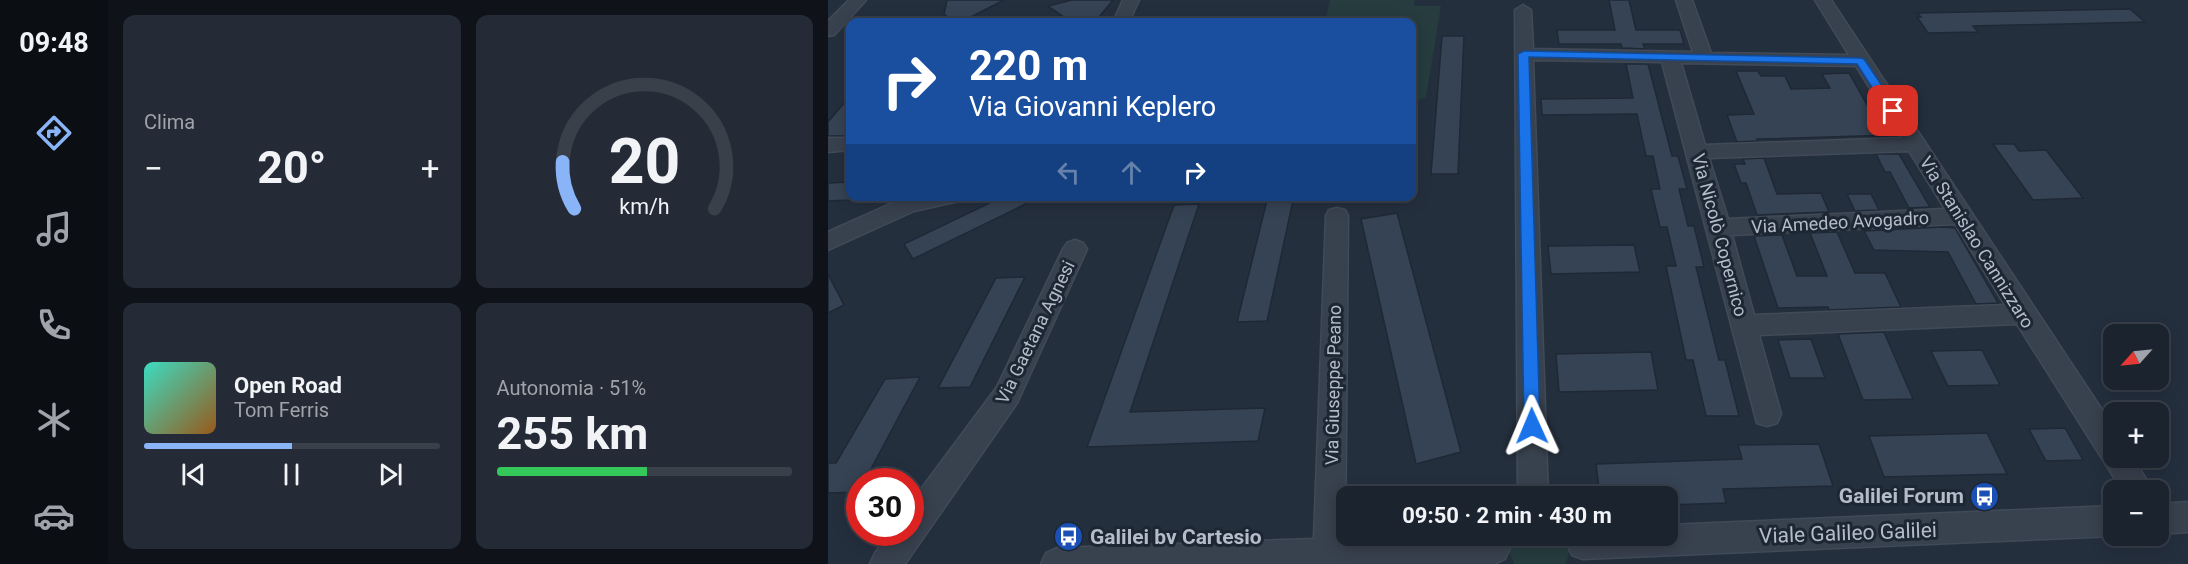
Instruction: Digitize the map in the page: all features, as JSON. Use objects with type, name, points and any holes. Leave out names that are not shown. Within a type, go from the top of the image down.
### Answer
[{"type":"street","points":[[828,46],[839,25],[858,0]]},
{"type":"street","points":[[849,18],[873,0]]},
{"type":"street","points":[[1123,18],[1131,0]]},
{"type":"street","points":[[1684,0],[1704,58]]},
{"type":"street","name":"Via Stanislao Cannizzaro","points":[[1823,0],[2022,314],[2103,436]]},
{"type":"street","points":[[1523,10],[1533,486]]},
{"type":"street","points":[[1524,54],[1860,61]]},
{"type":"street","name":"Via Nicolò Copernico","points":[[1670,57],[1719,228],[1767,414]]},
{"type":"street","points":[[828,145],[846,144]]},
{"type":"street","points":[[1697,152],[1915,144]]},
{"type":"street","points":[[828,242],[909,204],[925,201]]},
{"type":"street","name":"Via Giuseppe Peano","points":[[1329,554],[1337,216]]},
{"type":"street","name":"Via Amedeo Avogadro","points":[[1719,228],[1960,216]]},
{"type":"street","name":"Via Gaetana Agnesi","points":[[924,511],[1007,395],[1075,249]]},
{"type":"street","points":[[1744,326],[2022,314]]},
{"type":"street","points":[[2169,518],[2188,517]]},
{"type":"street","name":"Viale Galileo Galilei","points":[[1581,548],[2103,522]]},
{"type":"street","name":"Via Gaetana Agnesi","points":[[886,564],[899,546]]},
{"type":"street","points":[[1057,564],[1496,549]]},
{"type":"green space","points":[[1330,0],[1415,0],[1414,6],[1441,6],[1426,97],[1416,101],[1416,18],[1326,18]]},
{"type":"green space","points":[[1509,546],[1570,546],[1565,564],[1514,564],[1509,552]]},
{"type":"building","points":[[947,0],[1004,0],[969,18],[948,18],[944,14]]},
{"type":"building","points":[[1072,0],[1113,0],[1098,18],[1066,18],[1048,6]]},
{"type":"building","points":[[1609,0],[1629,0],[1636,30],[1680,30],[1684,44],[1643,44],[1645,49],[1622,48],[1621,44],[1559,44],[1557,30],[1615,30]]},
{"type":"building","points":[[2130,9],[2145,22],[1973,26],[1978,32],[1928,33],[1917,17],[1921,17],[1917,13]]},
{"type":"building","points":[[1442,36],[1464,36],[1458,174],[1431,174]]},
{"type":"building","points":[[1626,64],[1648,64],[1672,156],[1678,156],[1687,189],[1679,189],[1688,226],[1694,226],[1704,267],[1696,267],[1719,360],[1725,360],[1739,416],[1706,416],[1693,360],[1686,360],[1666,266],[1676,266],[1667,227],[1660,227],[1651,189],[1660,189],[1653,156],[1646,156],[1637,114],[1542,115],[1541,99],[1633,98]]},
{"type":"building","points":[[1736,71],[1758,71],[1761,76],[1785,76],[1791,89],[1830,88],[1822,74],[1849,73],[1874,117],[1882,117],[1893,135],[1757,139],[1757,141],[1737,142],[1727,115],[1754,114]]},
{"type":"building","points":[[846,101],[846,136],[828,136],[828,122]]},
{"type":"building","points":[[1993,144],[2014,144],[2019,151],[2046,150],[2083,198],[2033,200]]},
{"type":"building","points":[[1876,154],[1899,154],[1930,207],[1909,208],[1890,172],[1885,172]]},
{"type":"building","points":[[1764,158],[1777,194],[1821,193],[1829,212],[1757,215],[1746,183],[1741,183],[1734,164],[1745,164],[1743,159]]},
{"type":"building","points":[[846,182],[846,200],[828,201],[828,183]]},
{"type":"building","points":[[1847,194],[1871,194],[1879,210],[1855,211]]},
{"type":"building","points":[[994,201],[1032,201],[913,259],[904,244]]},
{"type":"building","points":[[1267,201],[1293,201],[1267,321],[1237,322]]},
{"type":"building","points":[[1199,204],[1130,412],[1265,408],[1258,441],[1087,447],[1174,205]]},
{"type":"building","points":[[1397,213],[1461,452],[1416,464],[1361,219]]},
{"type":"building","points":[[1955,228],[1998,303],[1976,304],[1948,252],[1874,250],[1864,231]]},
{"type":"building","points":[[1837,232],[1855,273],[1885,273],[1901,307],[1829,310],[1828,307],[1778,308],[1754,236],[1782,235],[1797,276],[1827,276],[1810,233]]},
{"type":"building","points":[[1634,245],[1640,272],[1551,274],[1548,246]]},
{"type":"building","points":[[828,274],[844,305],[828,313]]},
{"type":"building","points":[[1025,277],[970,387],[938,388],[996,278]]},
{"type":"building","points":[[1884,332],[1913,399],[1863,400],[1838,334]]},
{"type":"building","points":[[1811,339],[1825,378],[1790,378],[1778,340]]},
{"type":"building","points":[[1982,350],[2000,385],[1948,386],[1931,351]]},
{"type":"building","points":[[1651,352],[1658,390],[1559,392],[1556,354]]},
{"type":"building","points":[[920,377],[871,468],[846,468],[846,492],[828,493],[828,463],[836,463],[885,379]]},
{"type":"building","points":[[2065,428],[2083,460],[2046,461],[2029,429]]},
{"type":"building","points":[[1987,433],[2007,474],[1884,477],[1869,436]]},
{"type":"building","points":[[1819,444],[1833,486],[1723,489],[1726,503],[1678,505],[1678,486],[1599,486],[1596,464],[1742,459],[1738,445]]},
{"type":"place","name":"Galilei Forum","points":[[1985,496]]},
{"type":"place","name":"Galilei bv Cartesio","points":[[1069,537]]},
{"type":"route","points":[[1532,426],[1524,54],[1860,61],[1893,111]]}]
